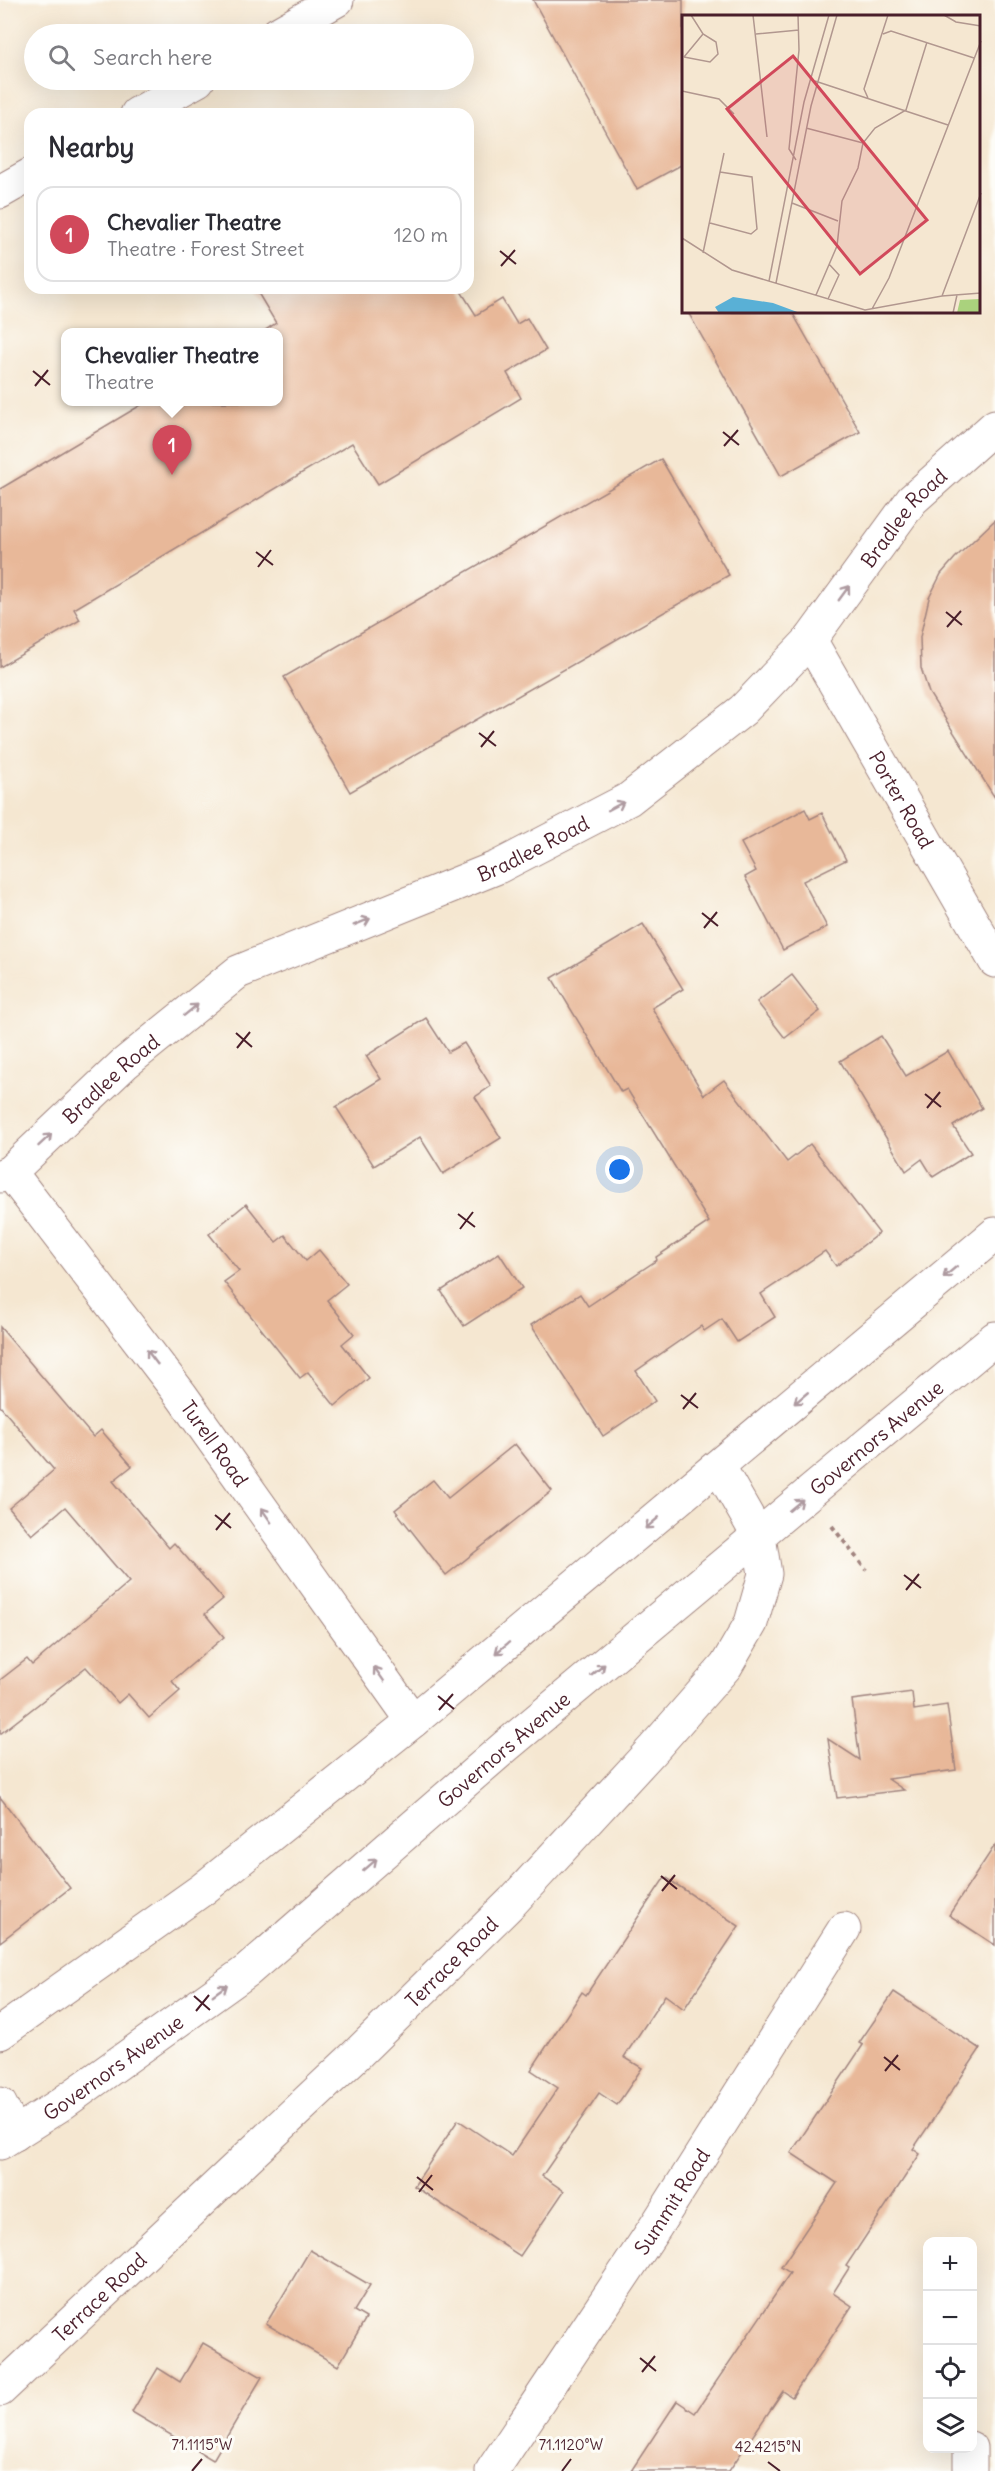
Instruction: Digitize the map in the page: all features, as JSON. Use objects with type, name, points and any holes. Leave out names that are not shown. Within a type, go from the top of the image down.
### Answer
[{"type":"street","points":[[295,24],[337,0]]},
{"type":"street","points":[[148,108],[180,90]]},
{"type":"street","points":[[0,192],[24,178]]},
{"type":"street","name":"Bradlee Road","points":[[5,1174],[124,1064],[238,972],[498,867],[629,799],[743,710],[810,640],[912,500],[995,426]]},
{"type":"street","name":"Porter Road","points":[[810,640],[995,961]]},
{"type":"street","name":"Turell Road","points":[[5,1174],[181,1395],[413,1722]]},
{"type":"street","points":[[0,2033],[203,1889],[413,1722],[995,1234]]},
{"type":"street","name":"Governors Avenue","points":[[7,2139],[60,2105],[247,1971],[506,1746],[995,1338]]},
{"type":"street","name":"Terrace Road","points":[[0,2390],[353,2058],[512,1902],[726,1666],[751,1623],[765,1574],[759,1537],[719,1467]]},
{"type":"street","name":"Summit Road","points":[[492,2471],[656,2226],[844,1929]]},
{"type":"street","points":[[0,2104],[7,2139]]},
{"type":"street","points":[[970,2453],[970,2471]]},
{"type":"path","points":[[808,1495],[866,1570]]},
{"type":"building","points":[[533,0],[683,0],[682,165],[637,189]]},
{"type":"building","points":[[259,294],[463,294],[476,315],[502,299],[517,324],[527,318],[546,350],[507,373],[521,398],[378,484],[352,443],[74,609],[80,620],[0,667],[0,489],[139,406],[283,406],[283,328],[268,328],[276,323]]},
{"type":"building","points":[[689,314],[793,314],[860,432],[781,476]]},
{"type":"building","points":[[661,459],[729,575],[350,792],[284,677]]},
{"type":"building","points":[[995,520],[995,798],[929,693],[921,668],[920,637],[929,598],[941,574]]},
{"type":"building","points":[[805,809],[810,819],[822,813],[846,860],[803,881],[827,927],[783,950],[745,877],[756,871],[741,843]]},
{"type":"building","points":[[643,924],[683,989],[652,1008],[704,1095],[724,1080],[787,1162],[810,1144],[879,1233],[836,1266],[825,1251],[761,1294],[775,1317],[737,1342],[722,1319],[704,1331],[701,1326],[636,1371],[655,1401],[603,1436],[531,1325],[580,1294],[588,1306],[709,1222],[627,1089],[621,1092],[552,978]]},
{"type":"building","points":[[792,975],[820,1011],[785,1038],[757,1002]]},
{"type":"building","points":[[426,1018],[448,1052],[464,1043],[491,1086],[475,1097],[501,1138],[443,1174],[420,1137],[374,1166],[336,1107],[381,1079],[366,1056]]},
{"type":"building","points":[[881,1036],[906,1076],[948,1051],[982,1108],[953,1126],[971,1153],[933,1177],[922,1159],[906,1171],[840,1061]]},
{"type":"building","points":[[246,1204],[276,1242],[285,1235],[306,1261],[319,1250],[347,1284],[327,1300],[354,1334],[342,1344],[369,1378],[335,1406],[308,1372],[300,1378],[224,1282],[239,1271],[209,1234]]},
{"type":"building","points":[[499,1253],[522,1288],[464,1326],[441,1291]]},
{"type":"building","points":[[0,1327],[93,1437],[101,1430],[132,1466],[113,1481],[169,1548],[174,1543],[223,1599],[205,1614],[224,1637],[172,1681],[180,1691],[149,1718],[128,1694],[118,1703],[86,1667],[0,1734],[0,1680],[27,1659],[32,1665],[129,1582],[65,1507],[32,1535],[9,1508],[54,1470],[0,1406]]},
{"type":"building","points":[[515,1444],[552,1491],[446,1575],[395,1510],[433,1480],[448,1498]]},
{"type":"building","points":[[912,1692],[914,1710],[947,1705],[956,1770],[888,1779],[904,1790],[837,1798],[828,1739],[860,1760],[852,1700]]},
{"type":"building","points":[[0,1797],[70,1888],[0,1942]]},
{"type":"building","points":[[995,1845],[995,1945],[949,1915]]},
{"type":"building","points":[[665,1877],[739,1926],[684,2009],[665,1995],[624,2057],[642,2068],[617,2105],[599,2093],[542,2176],[564,2191],[520,2256],[414,2186],[458,2120],[512,2156],[558,2088],[531,2070],[582,1992],[586,1995]]},
{"type":"building","points":[[894,1992],[980,2049],[913,2149],[920,2154],[846,2266],[849,2268],[833,2293],[852,2306],[792,2397],[783,2391],[729,2471],[631,2471],[677,2401],[695,2413],[790,2273],[781,2267],[837,2183],[791,2153],[863,2045],[859,2043]]},
{"type":"building","points":[[310,2250],[370,2285],[354,2311],[366,2318],[338,2366],[266,2324]]},
{"type":"building","points":[[203,2343],[262,2377],[213,2460],[132,2412],[158,2368],[180,2382]]},
{"type":"place","name":"Chevalier Theatre","points":[[172,475]]}]
